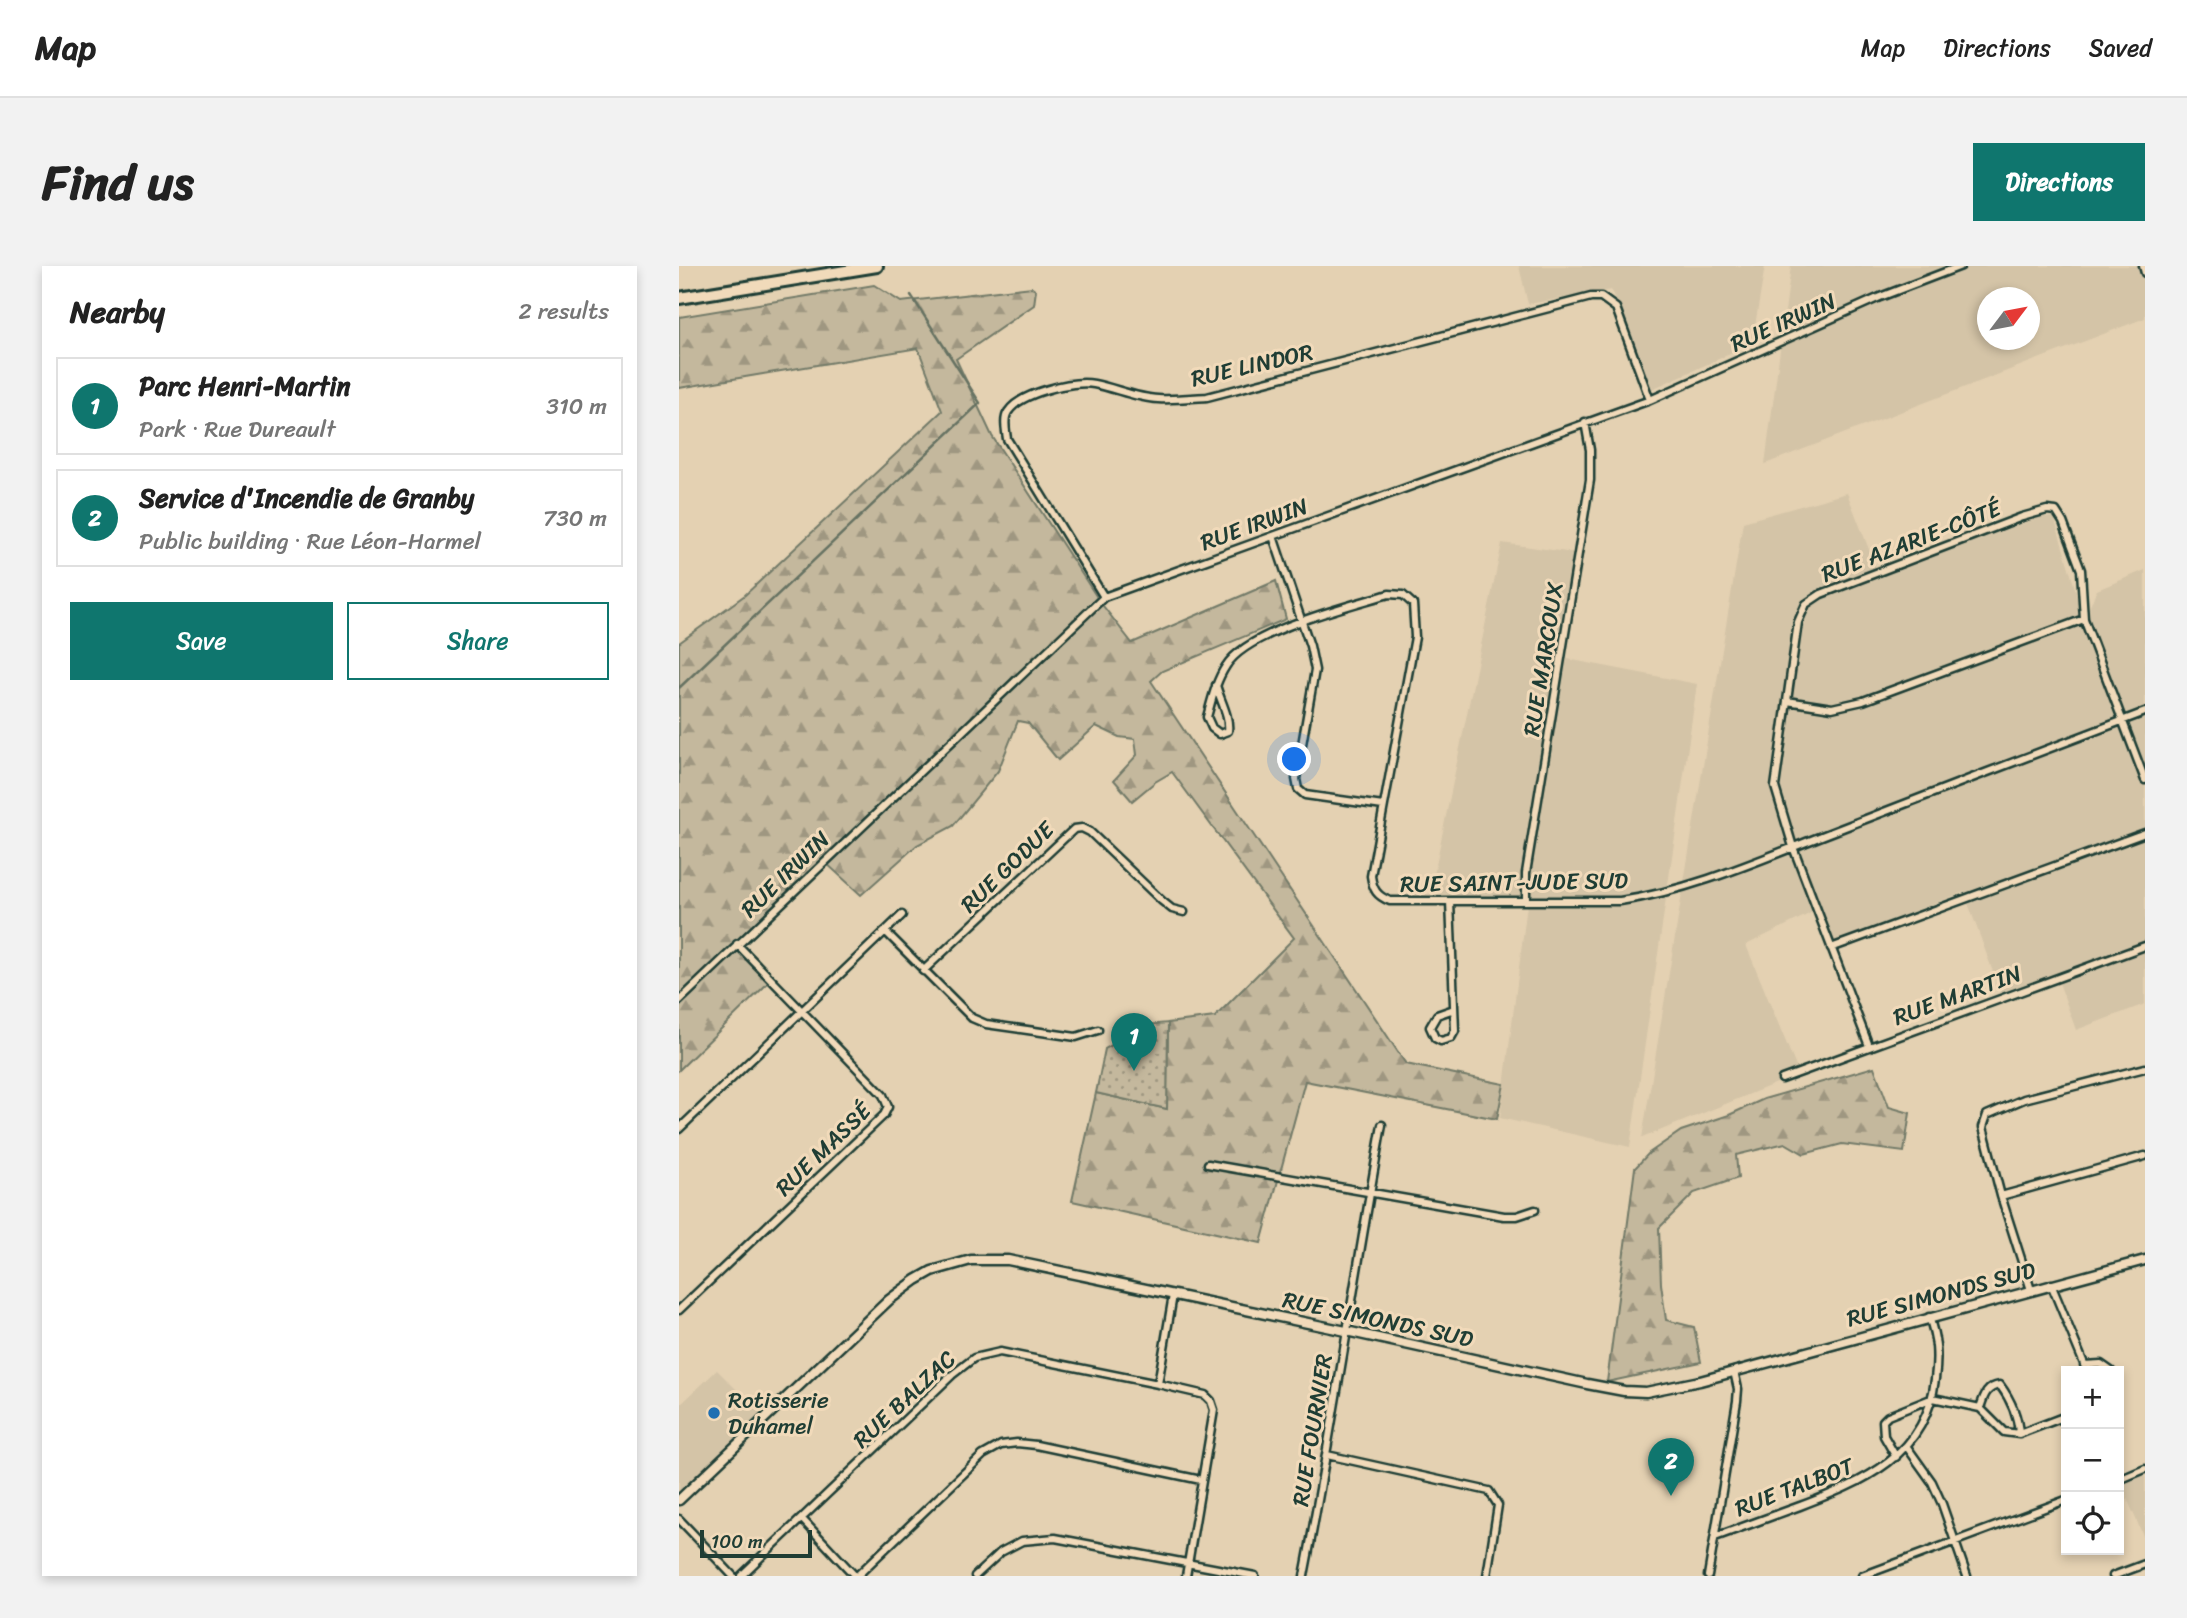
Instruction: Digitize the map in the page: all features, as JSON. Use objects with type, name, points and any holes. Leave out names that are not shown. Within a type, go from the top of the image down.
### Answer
[{"type":"highway","points":[[679,298],[877,266]]},
{"type":"street","name":"RUE IRWIN","points":[[679,1001],[1104,597],[1650,400],[1880,298],[1961,266]]},
{"type":"street","points":[[2143,266],[2145,274]]},
{"type":"street","name":"RUE LINDOR","points":[[1104,597],[1007,439],[1005,419],[1008,410],[1026,398],[1051,388],[1079,383],[1156,399],[1207,397],[1591,297],[1601,297],[1616,308],[1650,400]]},
{"type":"street","name":"RUE MARCOUX","points":[[1526,901],[1526,873],[1590,480],[1590,450],[1585,422]]},
{"type":"street","name":"RUE AZARIE-CÔTÉ","points":[[1869,1046],[1793,847],[1775,787],[1798,622],[1806,604],[1821,594],[2022,517],[2047,510],[2056,511],[2063,522],[2081,570],[2084,619],[2145,780]]},
{"type":"street","points":[[1273,536],[1311,646],[1315,670],[1296,779],[1298,789],[1305,796],[1383,806]]},
{"type":"street","name":"RUE SAINT-JUDE SUD","points":[[1216,685],[1229,721],[1228,731],[1220,734],[1212,728],[1207,717],[1216,685],[1227,663],[1250,644],[1301,621],[1389,594],[1403,595],[1413,604],[1415,637],[1371,876],[1373,888],[1379,897],[1390,901],[1620,901],[1645,897],[1679,888],[1793,847],[2145,712]]},
{"type":"street","points":[[1787,701],[1832,708],[1863,701],[2084,619]]},
{"type":"street","name":"RUE GODUE","points":[[923,971],[1074,829],[1082,828],[1090,832],[1162,901],[1172,909],[1184,912]]},
{"type":"street","points":[[1831,948],[2145,833]]},
{"type":"street","points":[[1450,901],[1454,1009],[1454,1035],[1444,1042],[1435,1038],[1430,1027],[1437,1015],[1454,1009]]},
{"type":"street","points":[[679,1129],[902,915]]},
{"type":"street","points":[[885,931],[972,1018],[986,1024],[1076,1037],[1098,1030]]},
{"type":"street","name":"RUE MASSÉ","points":[[679,1311],[887,1111],[887,1100],[883,1095],[737,944]]},
{"type":"street","name":"RUE MARTIN","points":[[1782,1079],[2145,946]]},
{"type":"street","points":[[2031,1290],[2001,1196],[1983,1127],[1987,1115],[2024,1099],[2145,1068]]},
{"type":"street","name":"RUE FOURNIER","points":[[1304,1576],[1382,1125]]},
{"type":"street","points":[[2001,1196],[2145,1156]]},
{"type":"street","points":[[1208,1164],[1504,1216],[1517,1216],[1535,1210]]},
{"type":"street","name":"RUE SIMONDS SUD","points":[[679,1500],[889,1300],[932,1271],[971,1260],[1008,1260],[1624,1391],[1646,1392],[1734,1371],[2145,1259]]},
{"type":"street","points":[[2051,1284],[2084,1366]]},
{"type":"street","points":[[1158,1384],[1173,1295]]},
{"type":"street","name":"RUE TALBOT","points":[[1715,1536],[1850,1487],[1876,1473],[1907,1447],[1921,1426],[1933,1398],[1937,1338],[1929,1317]]},
{"type":"street","name":"RUE BALZAC","points":[[741,1576],[951,1375],[974,1358],[1000,1352],[1205,1395],[1214,1410],[1201,1480]]},
{"type":"street","points":[[1708,1576],[1737,1401],[1738,1389],[1734,1371]]},
{"type":"street","points":[[1980,1408],[1986,1391],[1992,1386],[2000,1385],[2018,1420],[2019,1434]]},
{"type":"street","points":[[1896,1457],[1884,1436],[1883,1421],[1888,1416],[1933,1398],[1980,1408],[2004,1432],[2019,1434],[2061,1418]]},
{"type":"street","points":[[801,1519],[856,1576],[972,1464],[1001,1445],[1036,1445],[1201,1480],[1186,1576]]},
{"type":"street","points":[[1907,1447],[1932,1482],[1967,1576]]},
{"type":"street","points":[[1327,1455],[1489,1491],[1498,1504],[1487,1576]]},
{"type":"street","points":[[2124,1478],[2145,1469]]},
{"type":"street","points":[[1862,1576],[2061,1502]]},
{"type":"street","points":[[679,1520],[733,1576]]},
{"type":"street","points":[[975,1576],[1001,1552],[1022,1541],[1055,1538],[1255,1576]]},
{"type":"street","points":[[2113,1576],[2145,1564]]},
{"type":"shaded area","points":[[1519,266],[1765,266],[1752,344],[1652,389],[1611,290],[1528,304]]},
{"type":"shaded area","points":[[1791,266],[2141,266],[2145,282],[2145,318],[1765,464]]},
{"type":"shaded area","points":[[1847,493],[1879,575],[2041,517],[2054,517],[2084,619],[2097,590],[2145,570],[2145,780],[2096,652],[2145,787],[2145,1004],[2076,1030],[2056,974],[2001,994],[1964,892],[1832,943],[1817,910],[1746,945],[1799,1074],[1642,1138],[1743,522]]},
{"type":"shaded area","points":[[1502,543],[1574,553],[1557,657],[1697,684],[1630,1147],[1500,1118],[1528,897],[1430,894]]},
{"type":"shaded area","points":[[717,1370],[761,1414],[679,1493],[679,1406]]},
{"type":"shaded area","points":[[2145,1469],[2145,1540],[2124,1492],[2124,1478]]},
{"type":"green space","points":[[874,285],[901,302],[1032,287],[1036,290],[1034,305],[956,359],[992,436],[1100,602],[1132,643],[1276,581],[1286,619],[1162,671],[1151,681],[1406,1064],[1504,1084],[1497,1119],[1305,1081],[1261,1243],[1072,1201],[1096,1093],[1167,1109],[1168,1023],[1215,1017],[1294,938],[1172,772],[1132,801],[1114,780],[1137,755],[1135,739],[1119,737],[1096,726],[1058,760],[1028,723],[1018,721],[998,771],[953,826],[917,845],[861,895],[824,861],[737,944],[772,979],[679,1070],[679,643],[745,595],[942,411],[918,348],[679,388],[679,317]]},
{"type":"green space","points":[[1168,1023],[1167,1109],[1096,1093],[1105,1049],[1117,1042],[1122,1027]]},
{"type":"green space","points":[[1874,1067],[1889,1107],[1910,1113],[1904,1152],[1842,1144],[1804,1154],[1785,1143],[1736,1155],[1738,1178],[1694,1193],[1659,1228],[1661,1284],[1666,1320],[1694,1327],[1701,1362],[1607,1382],[1635,1168],[1649,1153],[1681,1131],[1729,1115],[1764,1099]]},
{"type":"waterway","points":[[679,688],[980,403],[911,295]]},
{"type":"place","name":"Parc Henri-Martin","points":[[1134,1071]]},
{"type":"place","name":"Rotisserie Duhamel","points":[[714,1413]]},
{"type":"place","name":"Service d'Incendie de Granby","points":[[1671,1496]]}]
